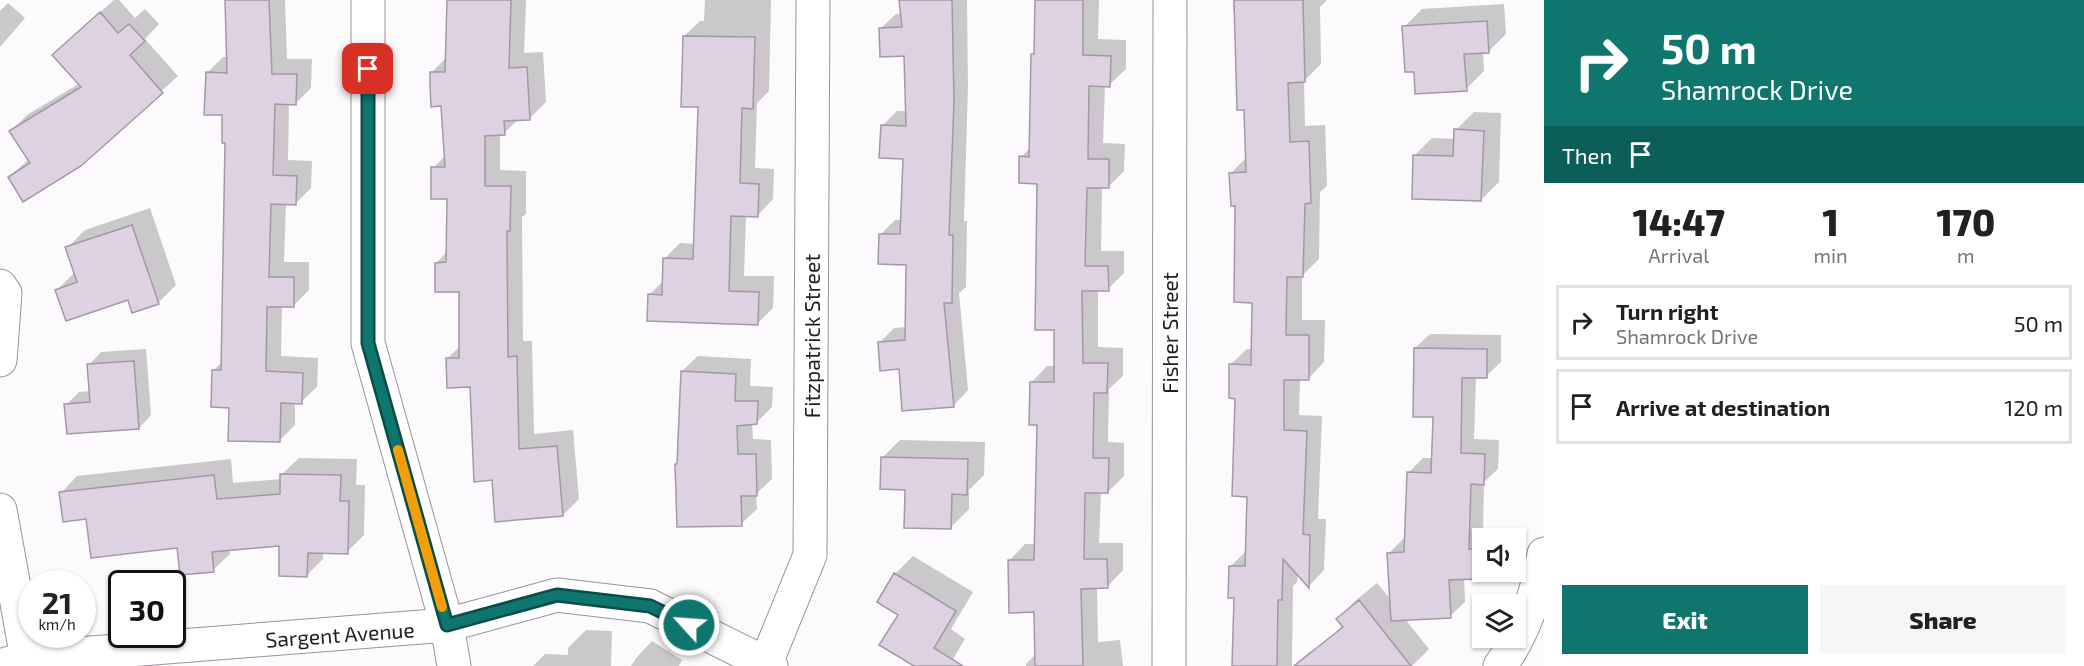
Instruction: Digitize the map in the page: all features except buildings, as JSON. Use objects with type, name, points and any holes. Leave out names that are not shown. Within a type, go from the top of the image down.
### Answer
[{"type":"street","points":[[368,0],[368,343],[447,625],[454,666]]},
{"type":"street","name":"Fitzpatrick Street","points":[[768,665],[810,555],[813,0]]},
{"type":"street","name":"Fisher Street","points":[[1169,666],[1170,0]]},
{"type":"street","points":[[0,286],[5,293],[0,360]]},
{"type":"street","points":[[0,510],[14,662]]},
{"type":"street","points":[[1500,666],[1532,608],[1544,554]]},
{"type":"street","name":"Sargent Avenue","points":[[14,662],[447,625],[557,595],[650,606],[768,665]]},
{"type":"slow traffic","points":[[398,450],[442,607]]},
{"type":"route","points":[[368,69],[368,343],[447,625],[557,595],[650,606],[689,625]]}]
